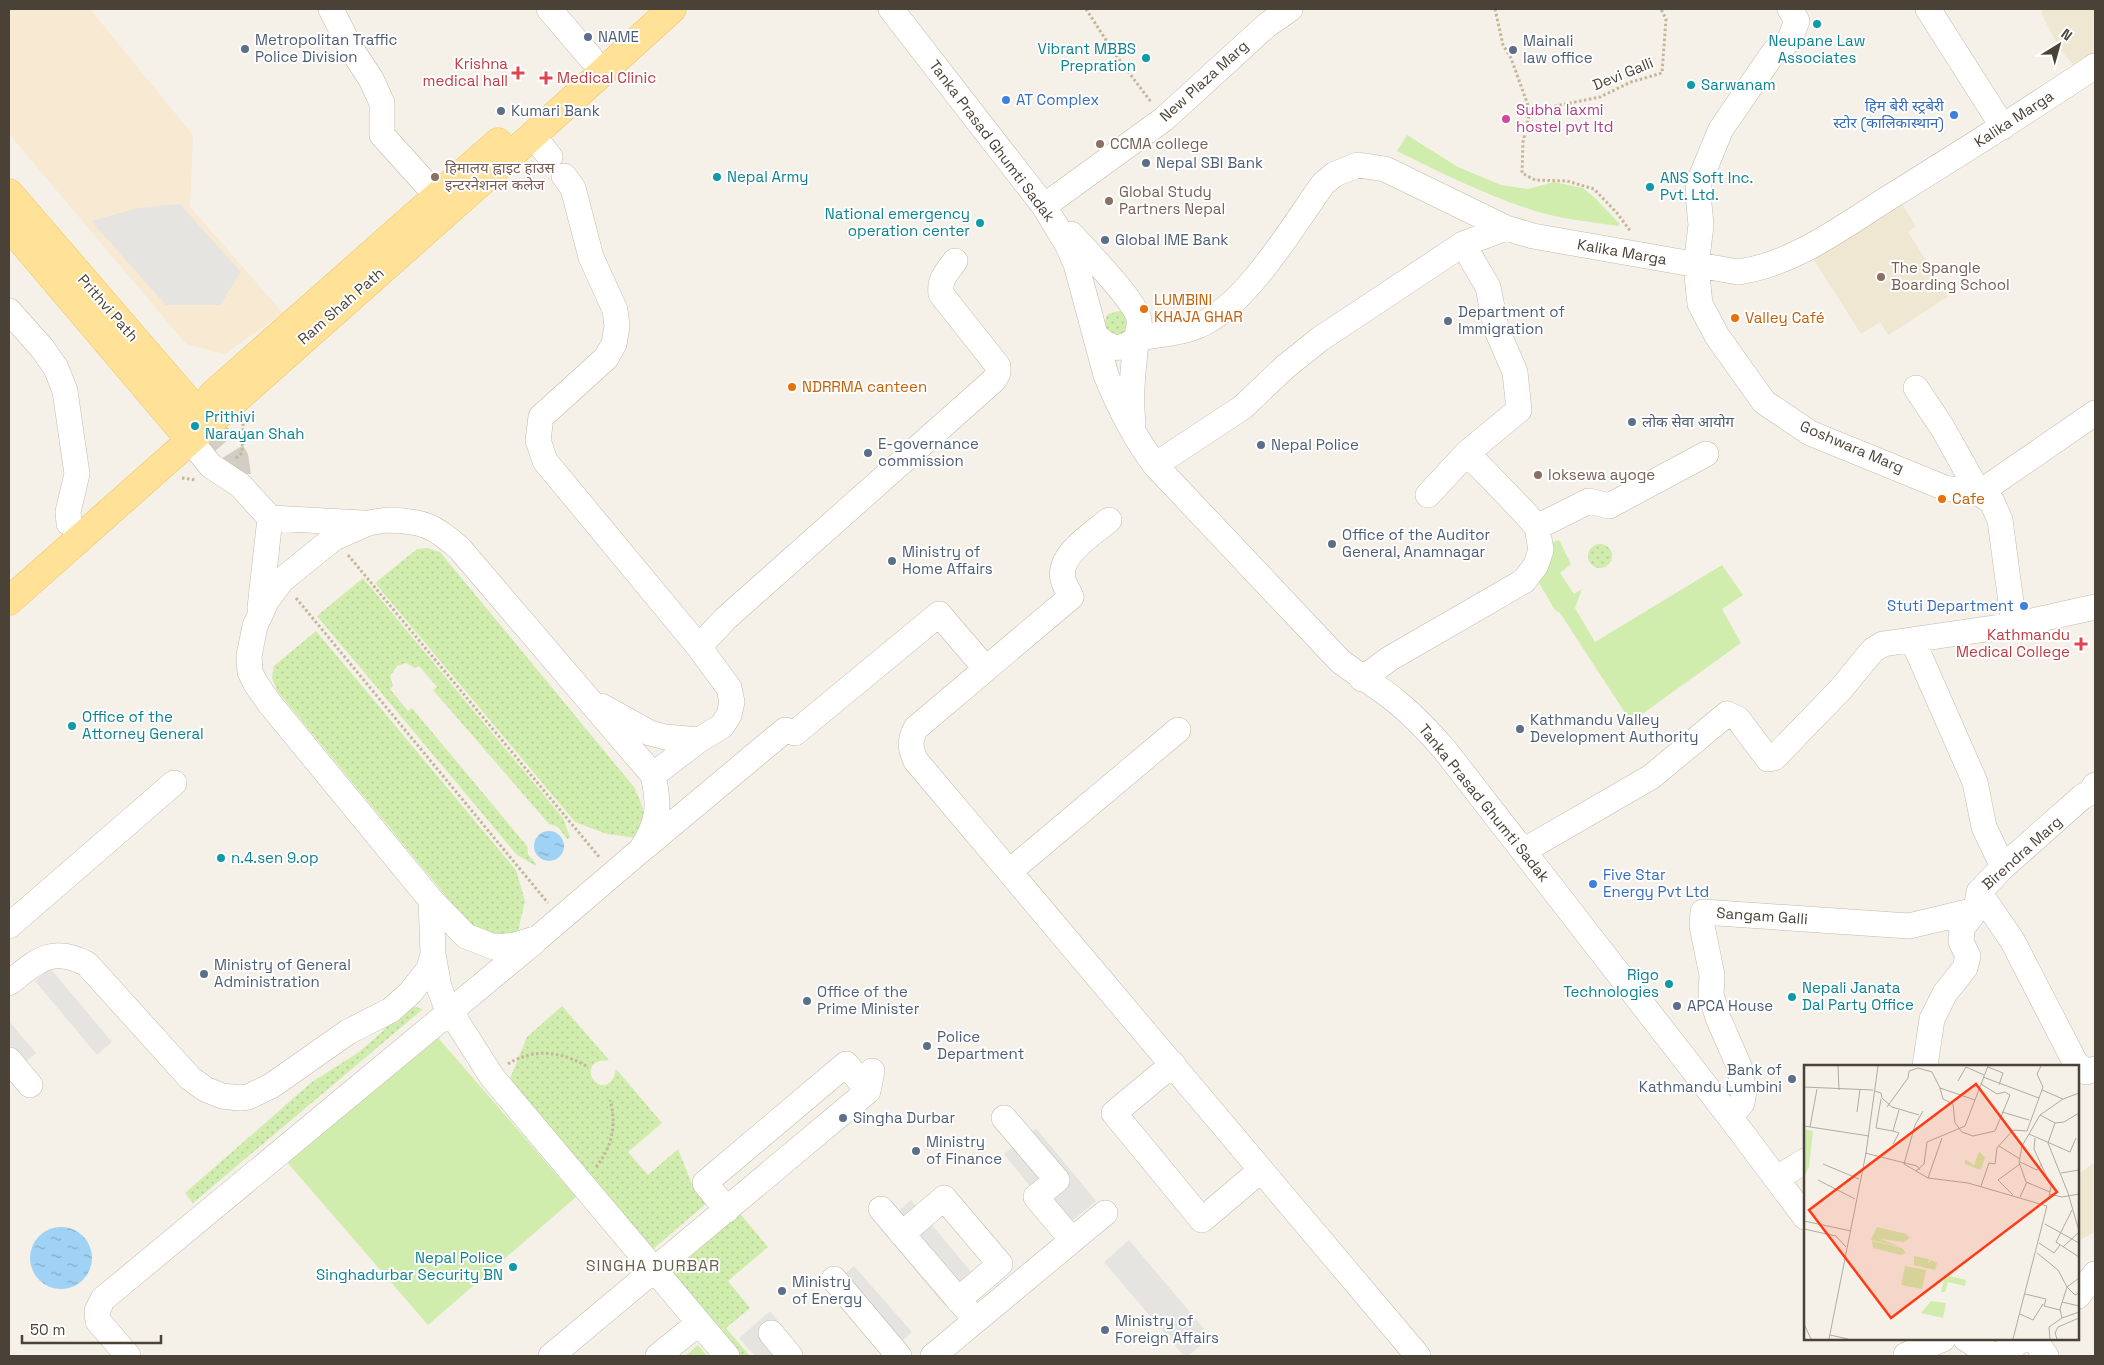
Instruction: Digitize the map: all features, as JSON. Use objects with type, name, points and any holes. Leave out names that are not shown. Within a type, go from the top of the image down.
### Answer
[{"type":"main road","name":"Ram Shah Path","points":[[9,601],[436,195],[646,9]]},
{"type":"main road","name":"Ram Shah Path","points":[[9,575],[128,473],[193,425],[533,135],[672,9]]},
{"type":"main road","name":"Prithvi Path","points":[[9,193],[193,425]]},
{"type":"main road","name":"Prithvi Path","points":[[9,226],[193,425]]},
{"type":"street","points":[[331,9],[350,47],[371,79],[382,103],[382,135],[436,195]]},
{"type":"street","points":[[549,9],[591,58]]},
{"type":"street","name":"Tanka Prasad Ghumti Sadak","points":[[891,9],[1044,206],[1073,257],[1106,374],[1135,438],[1155,465],[1340,661],[1362,679],[1395,700],[1422,724],[1444,749],[1730,1117],[1804,1216]]},
{"type":"street","name":"New Plaza Marg","points":[[1044,206],[1164,119],[1267,25],[1290,9]]},
{"type":"street","name":"Goshwara Marg","points":[[1790,9],[1797,21],[1789,41],[1774,52],[1721,129],[1699,182],[1698,194],[1701,225],[1696,266],[1700,304],[1717,336],[1764,402],[1810,433],[1945,488],[1979,493]]},
{"type":"street","points":[[1928,9],[2004,127]]},
{"type":"street","name":"Kalika Marga","points":[[1136,339],[1200,325],[1227,307],[1254,281],[1323,184],[1346,168],[1358,165],[1371,165],[1385,169],[1506,228],[1533,236],[1738,272],[1760,269],[1784,259],[1830,234],[2004,127],[2095,66]]},
{"type":"street","points":[[533,135],[573,188],[591,257],[615,310],[617,326],[614,344],[606,358],[541,417],[538,440],[545,461],[699,647],[729,688],[732,702],[729,716],[722,726],[698,740],[653,775]]},
{"type":"street","points":[[1044,206],[1147,319],[1162,327],[1179,331]]},
{"type":"street","points":[[1155,465],[1243,407],[1285,367],[1320,339],[1463,244],[1506,228]]},
{"type":"street","points":[[1428,495],[1467,453],[1519,410],[1515,372],[1496,328],[1488,287],[1463,244]]},
{"type":"street","points":[[699,647],[726,619],[994,380],[998,372],[998,366],[941,294],[940,285],[943,276],[955,261]]},
{"type":"street","points":[[1135,438],[1131,402],[1136,339],[1140,329],[1139,318],[1132,304],[1118,298],[1108,299],[1099,305],[1094,326],[1108,346],[1120,348],[1136,339]]},
{"type":"street","points":[[9,311],[47,355],[56,368],[65,391],[77,474],[68,512],[69,523]]},
{"type":"street","points":[[1916,388],[1942,427],[1979,493],[1992,502],[2000,520],[2014,625]]},
{"type":"street","points":[[1979,493],[2095,413]]},
{"type":"street","points":[[193,425],[211,466],[240,485],[270,518],[368,523],[387,520],[412,520],[440,530],[460,549],[653,775],[658,798],[656,816],[651,834],[641,850]]},
{"type":"street","points":[[1362,679],[1389,659],[1524,582],[1536,565],[1541,550],[1537,527],[1467,453]]},
{"type":"street","points":[[1537,527],[1589,501],[1610,506],[1706,454]]},
{"type":"street","points":[[270,518],[260,612],[251,640],[250,672],[256,684],[276,712],[431,900],[466,936],[494,946],[515,945],[538,938]]},
{"type":"street","points":[[1109,520],[1068,555],[1062,566],[1063,578],[1071,597],[916,728],[910,739],[910,749],[916,762],[1418,1356]]},
{"type":"street","points":[[260,612],[282,580],[334,538],[368,523]]},
{"type":"street","points":[[1523,851],[1651,778],[1727,714],[1738,719],[1768,759],[1774,758],[1840,690],[1873,650],[1883,644],[2014,625],[2095,607]]},
{"type":"street","points":[[128,1356],[98,1321],[97,1311],[104,1298],[450,1012],[785,730],[796,732],[939,614],[986,669]]},
{"type":"street","points":[[1914,641],[1975,782],[1984,828],[2003,867]]},
{"type":"street","points":[[586,698],[650,733],[665,737],[698,740]]},
{"type":"street","points":[[1010,871],[1178,730]]},
{"type":"street","points":[[9,926],[174,783]]},
{"type":"street","name":"Birendra Marg","points":[[1924,1065],[1932,1018],[1945,993],[1965,968],[1968,956],[1961,942],[1962,928],[1977,901],[2003,867],[2082,797],[2091,792],[2095,785]]},
{"type":"street","points":[[431,900],[433,954],[439,987],[450,1012],[492,1077],[727,1356]]},
{"type":"street","points":[[1977,901],[2012,940],[2075,1062],[2078,1065]]},
{"type":"street","name":"Sangam Galli","points":[[1730,1117],[1742,1103],[1744,1090],[1739,1066],[1718,1018],[1711,994],[1712,975],[1702,926],[1703,912],[1908,926],[1977,901]]},
{"type":"street","points":[[9,983],[42,958],[60,956],[76,958],[87,964],[190,1078],[213,1093],[240,1098],[256,1094],[271,1086],[348,1032],[392,1010],[421,980],[429,969],[433,954]]},
{"type":"street","points":[[9,1060],[30,1084]]},
{"type":"street","points":[[551,1356],[727,1210],[870,1081],[846,1064],[705,1184],[727,1210]]},
{"type":"street","points":[[1172,1064],[1114,1113],[1202,1220],[1261,1170]]},
{"type":"street","points":[[2079,1066],[2086,1072],[2095,1069]]},
{"type":"street","points":[[1004,1118],[1057,1180],[1036,1197],[1072,1240]]},
{"type":"street","points":[[1777,1178],[1804,1162]]},
{"type":"street","points":[[902,1234],[944,1198],[1000,1264],[958,1300]]},
{"type":"street","points":[[881,1209],[976,1320]]},
{"type":"street","points":[[933,1356],[1104,1213]]},
{"type":"street","points":[[2079,1295],[2095,1274]]},
{"type":"street","points":[[834,1279],[899,1356]]},
{"type":"street","points":[[658,1356],[699,1323]]},
{"type":"street","points":[[771,1334],[790,1356]]},
{"type":"street","points":[[1902,1350],[1939,1340]]},
{"type":"street","points":[[1968,1340],[1991,1354],[1998,1355],[2005,1353],[2021,1340]]},
{"type":"street","points":[[2035,1340],[2046,1356]]},
{"type":"path","points":[[1086,9],[1115,54],[1164,119]]},
{"type":"path","points":[[1495,9],[1503,45],[1511,58],[1530,111],[1523,142],[1522,173],[1535,180],[1566,181],[1594,189],[1630,228],[1636,254]]},
{"type":"path","name":"Devi Galli","points":[[1530,111],[1600,97],[1631,82],[1662,72],[1666,19],[1661,9]]},
{"type":"path","points":[[176,481],[182,478],[202,482],[219,472]]},
{"type":"path","points":[[334,538],[613,874]]},
{"type":"path","points":[[282,580],[561,919]]},
{"type":"path","points":[[492,1077],[511,1062],[534,1054],[558,1054],[576,1060],[586,1066]]},
{"type":"path","points":[[581,1183],[601,1161],[609,1147],[614,1121],[610,1100]]},
{"type":"shaded area","points":[[9,9],[90,9],[193,135],[190,207],[283,313],[225,354],[186,344],[9,134]]},
{"type":"shaded area","points":[[2042,9],[2095,9],[2095,55],[2074,66],[2059,48],[2042,15]]},
{"type":"shaded area","name":"The Spangle Boarding School","points":[[1900,201],[1916,226],[1908,232],[1949,296],[1888,335],[1880,322],[1861,334],[1812,257]]},
{"type":"shaded area","points":[[180,204],[241,272],[220,305],[166,305],[91,221],[138,208]]},
{"type":"shaded area","points":[[50,968],[112,1042],[97,1055],[35,981]]},
{"type":"shaded area","points":[[9,1021],[36,1053],[20,1067],[9,1052]]},
{"type":"shaded area","points":[[1036,1128],[1096,1201],[1064,1228],[1004,1154]]},
{"type":"shaded area","points":[[2095,1162],[2095,1232],[2080,1240],[2079,1238],[2079,1173]]},
{"type":"shaded area","points":[[911,1200],[977,1279],[945,1306],[879,1227]]},
{"type":"shaded area","points":[[1129,1240],[1211,1337],[1188,1356],[1184,1356],[1104,1262]]},
{"type":"shaded area","points":[[854,1266],[912,1332],[896,1346],[839,1279]]},
{"type":"shaded area","points":[[770,1311],[789,1334],[775,1346],[784,1356],[755,1356],[739,1338]]},
{"type":"green space","points":[[1407,135],[1458,167],[1501,185],[1528,189],[1554,182],[1583,188],[1620,224],[1618,226],[1545,214],[1482,191],[1397,151]]},
{"type":"green space","points":[[1119,311],[1126,314],[1128,330],[1121,336],[1109,333],[1105,324],[1108,314]]},
{"type":"green space","points":[[1559,540],[1571,564],[1560,573],[1574,594],[1582,589],[1575,608],[1595,642],[1722,565],[1743,595],[1722,609],[1741,643],[1631,722],[1560,613],[1555,610],[1533,573],[1541,546]]},
{"type":"green space","points":[[1600,544],[1605,545],[1611,551],[1611,561],[1605,567],[1600,568],[1595,567],[1589,561],[1588,556],[1589,551],[1595,545]]},
{"type":"green space","points":[[427,548],[440,552],[634,787],[643,812],[637,838],[607,834],[575,822],[375,583],[417,549]]},
{"type":"green space","points":[[363,578],[563,818],[570,837],[567,839],[558,827],[549,824],[433,690],[437,687],[419,666],[415,668],[406,663],[397,666],[390,676],[393,686],[390,689],[408,711],[412,708],[527,846],[528,854],[536,866],[517,855],[317,616]]},
{"type":"green space","points":[[316,631],[516,870],[525,901],[517,936],[487,932],[468,923],[278,692],[272,678],[274,666]]},
{"type":"green space","points":[[407,1005],[423,1009],[193,1203],[185,1193],[312,1082],[359,1052],[382,1032]]},
{"type":"green space","points":[[562,1006],[609,1060],[599,1061],[592,1066],[591,1076],[594,1080],[598,1084],[608,1084],[614,1077],[616,1069],[662,1123],[628,1152],[648,1175],[678,1149],[691,1182],[708,1202],[652,1250],[509,1081],[527,1037]]},
{"type":"green space","points":[[434,1033],[576,1197],[428,1325],[286,1161]]},
{"type":"green space","points":[[733,1205],[768,1247],[728,1281],[750,1308],[726,1328],[750,1356],[741,1356],[663,1264]]},
{"type":"green space","points":[[698,1345],[707,1356],[685,1356]]},
{"type":"water","points":[[549,831],[560,835],[564,846],[560,857],[549,861],[538,857],[534,846],[538,835]]},
{"type":"water","points":[[61,1227],[78,1232],[83,1236],[87,1241],[92,1258],[87,1275],[83,1280],[78,1284],[61,1289],[44,1284],[39,1280],[35,1275],[30,1258],[35,1241],[39,1236],[44,1232]]},
{"type":"tunnel","points":[[208,424],[236,458],[240,485]]},
{"type":"place","name":"Neupane Law Associates","points":[[1817,24]]},
{"type":"place","name":"NAME","points":[[588,37]]},
{"type":"place","name":"Metropolitan Traffic Police Division","points":[[245,49]]},
{"type":"place","name":"Mainali law office","points":[[1513,50]]},
{"type":"place","name":"Vibrant MBBS Prepration","points":[[1146,58]]},
{"type":"place","name":"Krishna medical hall","points":[[518,73]]},
{"type":"place","name":"Medical Clinic","points":[[546,78]]},
{"type":"place","name":"Sarwanam","points":[[1691,85]]},
{"type":"place","name":"AT Complex","points":[[1006,100]]},
{"type":"place","name":"Kumari Bank","points":[[501,111]]},
{"type":"place","name":"हिम बेरी स्ट्रबेरी स्टोर (कालिकास्थान)","points":[[1954,115]]},
{"type":"place","name":"Subha laxmi hostel pvt ltd","points":[[1506,119]]},
{"type":"place","name":"CCMA college","points":[[1100,144]]},
{"type":"place","name":"Nepal SBI Bank","points":[[1146,163]]},
{"type":"place","name":"हिमालय ह्वाइट हाउस इन्टरनेशनल कलेज","points":[[435,177]]},
{"type":"place","name":"Nepal Army","points":[[717,177]]},
{"type":"place","name":"ANS Soft Inc. Pvt. Ltd.","points":[[1650,187]]},
{"type":"place","name":"Global Study Partners Nepal","points":[[1109,201]]},
{"type":"place","name":"National emergency operation center","points":[[980,223]]},
{"type":"place","name":"Global IME Bank","points":[[1105,240]]},
{"type":"place","name":"The Spangle Boarding School","points":[[1881,277]]},
{"type":"place","name":"LUMBINI KHAJA GHAR","points":[[1144,309]]},
{"type":"place","name":"Valley Café","points":[[1735,318]]},
{"type":"place","name":"Department of Immigration","points":[[1448,321]]},
{"type":"place","name":"NDRRMA canteen","points":[[792,387]]},
{"type":"place","name":"लोक सेवा आयोग","points":[[1632,422]]},
{"type":"place","name":"Prithivi Narayan Shah","points":[[195,426]]},
{"type":"place","name":"Nepal Police","points":[[1261,445]]},
{"type":"place","name":"E-governance commission","points":[[868,453]]},
{"type":"place","name":"loksewa ayoge","points":[[1538,475]]},
{"type":"place","name":"Cafe","points":[[1942,499]]},
{"type":"place","name":"Office of the Auditor General, Anamnagar","points":[[1332,544]]},
{"type":"place","name":"Ministry of Home Affairs","points":[[892,561]]},
{"type":"place","name":"Stuti Department","points":[[2024,606]]},
{"type":"place","name":"Kathmandu Medical College","points":[[2081,644]]},
{"type":"place","name":"Office of the Attorney General","points":[[72,726]]},
{"type":"place","name":"Kathmandu Valley Development Authority","points":[[1520,729]]},
{"type":"place","name":"n.4.sen 9.op","points":[[221,858]]},
{"type":"place","name":"Five Star Energy Pvt Ltd","points":[[1593,884]]},
{"type":"place","name":"Ministry of General Administration","points":[[204,974]]},
{"type":"place","name":"Rigo Technologies","points":[[1669,984]]},
{"type":"place","name":"Nepali Janata Dal Party Office","points":[[1792,997]]},
{"type":"place","name":"Office of the Prime Minister","points":[[807,1001]]},
{"type":"place","name":"APCA House","points":[[1677,1006]]},
{"type":"place","name":"Police Department","points":[[927,1046]]},
{"type":"place","name":"Bank of Kathmandu Lumbini","points":[[1792,1079]]},
{"type":"place","name":"Singha Durbar","points":[[843,1118]]},
{"type":"place","name":"Ministry of Finance","points":[[916,1151]]},
{"type":"place","name":"Nepal Police Singhadurbar Security BN","points":[[513,1267]]},
{"type":"place","name":"Ministry of Energy","points":[[782,1291]]},
{"type":"place","name":"Ministry of Foreign Affairs","points":[[1105,1330]]},
{"type":"district","name":"SINGHA DURBAR","points":[[653,1265]]}]
